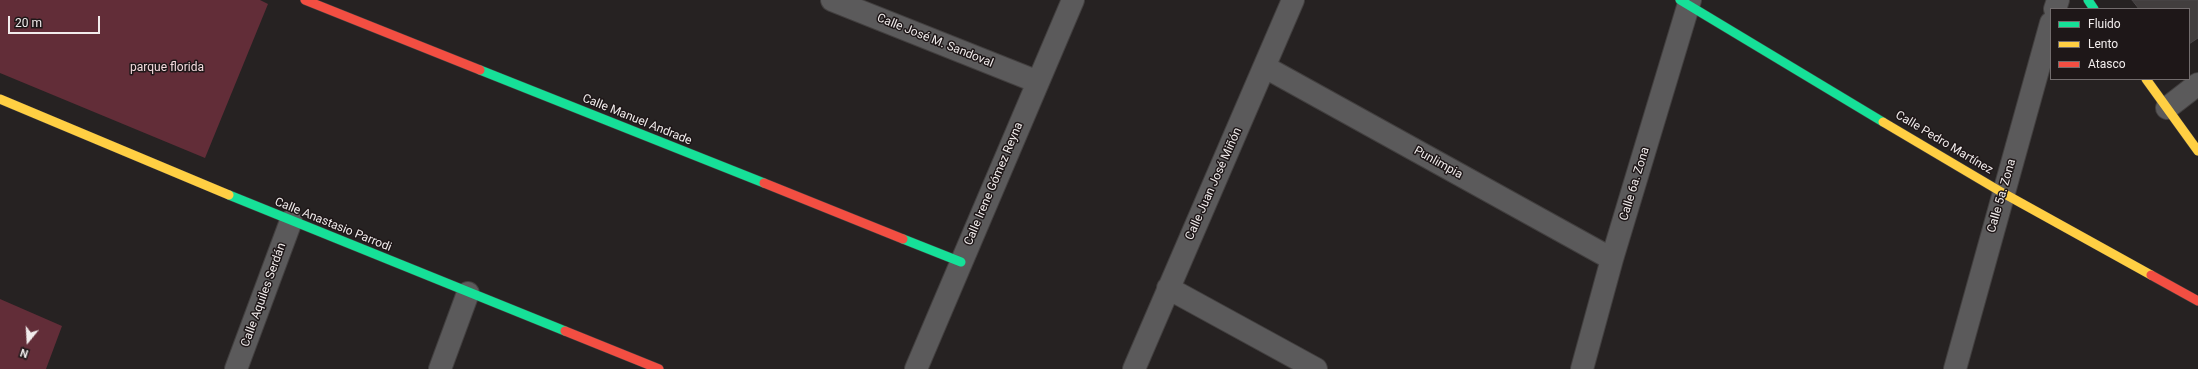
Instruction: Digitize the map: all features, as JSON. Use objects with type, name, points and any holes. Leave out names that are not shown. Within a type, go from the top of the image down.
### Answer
[{"type":"street","name":"Calle Manuel Andrade","points":[[305,0],[961,262]]},
{"type":"street","name":"Calle José M. Sandoval","points":[[832,0],[1038,82]]},
{"type":"street","name":"Calle Irene Gómez Reyna","points":[[916,369],[1073,0]]},
{"type":"street","name":"Calle Juan José Miñón","points":[[1134,369],[1293,0]]},
{"type":"street","name":"Calle Pedro Martínez","points":[[1686,2],[2003,192],[2198,301]]},
{"type":"street","name":"Calle 6a. Zona","points":[[1582,369],[1686,2]]},
{"type":"street","name":"Calle 5a. Zona","points":[[1955,369],[2050,28]]},
{"type":"street","name":"Punlimpia","points":[[1264,67],[1612,259]]},
{"type":"street","points":[[2147,80],[2198,151]]},
{"type":"street","points":[[2167,108],[2198,84]]},
{"type":"street","name":"Calle Anastasio Parrodi","points":[[0,99],[291,221],[657,368]]},
{"type":"street","name":"Calle Aquiles Serdán","points":[[236,369],[291,221]]},
{"type":"street","points":[[1168,288],[1316,369]]},
{"type":"street","points":[[440,369],[468,293]]},
{"type":"green space","name":"parque florida","points":[[0,0],[260,0],[268,4],[205,158],[0,73]]},
{"type":"green space","points":[[0,299],[62,326],[46,369],[0,369]]},
{"type":"building","points":[[2132,0],[2198,0],[2198,38],[2190,43],[2190,8],[2138,8]]},
{"type":"traffic: fast","points":[[1680,0],[1883,122]]},
{"type":"traffic: fast","points":[[2088,0],[2093,8]]},
{"type":"traffic: fast","points":[[480,70],[764,183]]},
{"type":"traffic: fast","points":[[229,195],[565,331]]},
{"type":"traffic: fast","points":[[903,239],[961,262]]},
{"type":"traffic: slow","points":[[2147,80],[2198,151]]},
{"type":"traffic: slow","points":[[0,99],[229,195]]},
{"type":"traffic: slow","points":[[1883,122],[2003,193],[2151,275]]},
{"type":"traffic: jam","points":[[305,0],[480,70]]},
{"type":"traffic: jam","points":[[764,183],[903,239]]},
{"type":"traffic: jam","points":[[2151,275],[2198,301]]},
{"type":"traffic: jam","points":[[565,331],[659,369]]}]
